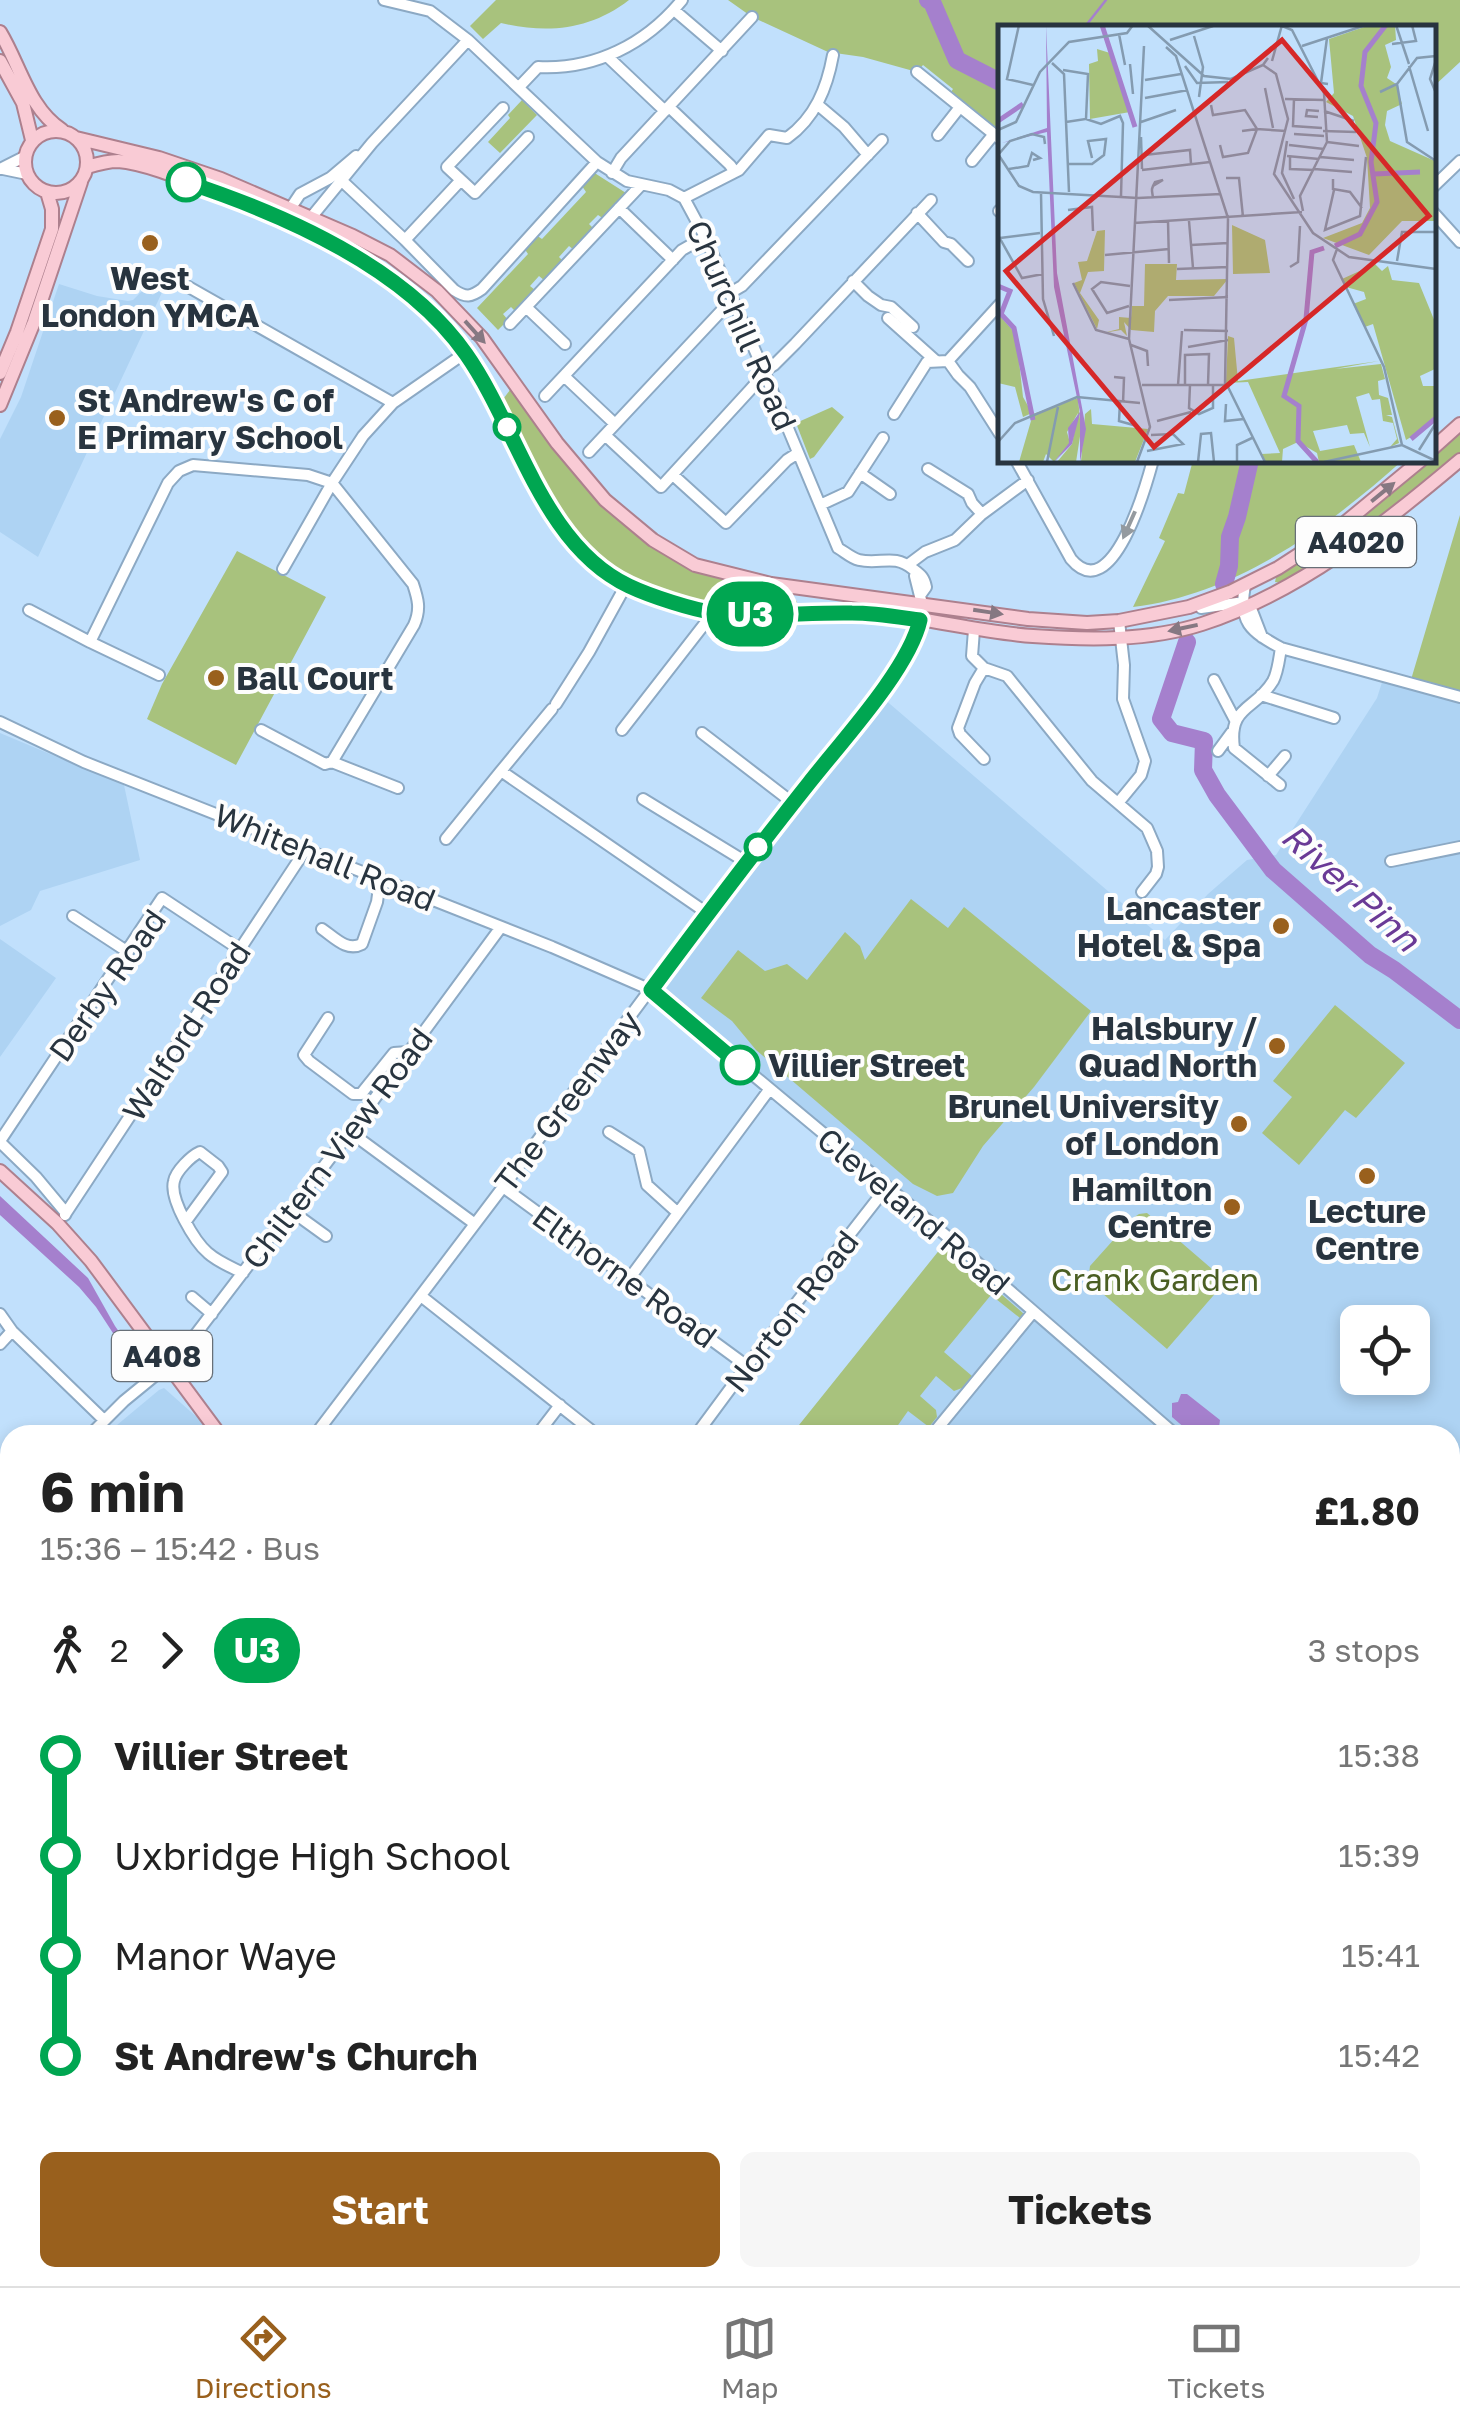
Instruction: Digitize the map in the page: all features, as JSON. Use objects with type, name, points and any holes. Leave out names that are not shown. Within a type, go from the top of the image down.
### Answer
[{"type":"main road","points":[[0,32],[40,112],[84,146],[86,167],[34,322],[0,405]]},
{"type":"main road","points":[[0,61],[23,103],[32,140],[24,157],[27,174],[48,192],[65,193],[81,182]]},
{"type":"main road","name":"A4020","points":[[32,140],[52,130],[159,158],[221,179],[286,215]]},
{"type":"main road","name":"A4020","points":[[86,167],[120,161],[147,168],[390,255],[437,290],[482,338],[557,443],[605,500],[653,540],[695,565],[771,584],[921,599],[1028,619],[1118,621],[1189,607],[1245,586],[1335,531],[1419,462]]},
{"type":"main road","points":[[0,373],[52,229],[48,192]]},
{"type":"main road","name":"A4020","points":[[307,223],[412,296],[465,353],[550,511],[585,555],[626,584],[713,613],[855,612],[1034,636],[1121,638],[1200,624],[1272,595],[1332,560],[1460,460]]},
{"type":"main road","points":[[1435,446],[1460,424]]},
{"type":"main road","points":[[771,584],[790,591],[796,602],[792,612],[779,615]]},
{"type":"main road","name":"A408","points":[[0,1171],[62,1218],[160,1372],[210,1425]]},
{"type":"street","name":"Churchill Road","points":[[384,0],[430,12],[468,40],[596,162],[641,185],[669,190],[684,198],[766,374],[838,548],[862,560],[894,559],[912,568]]},
{"type":"street","points":[[519,87],[538,67],[570,66],[608,57],[647,34],[678,5],[722,51]]},
{"type":"street","points":[[612,172],[752,16]]},
{"type":"street","points":[[307,223],[364,152],[468,40]]},
{"type":"street","points":[[684,198],[746,164],[770,135],[790,136],[818,104],[833,55]]},
{"type":"street","points":[[608,57],[735,172]]},
{"type":"street","points":[[916,72],[997,137],[972,161]]},
{"type":"street","points":[[818,104],[868,154]]},
{"type":"street","points":[[503,108],[447,167],[475,193],[528,137]]},
{"type":"street","points":[[938,135],[960,108]]},
{"type":"street","points":[[589,452],[882,140]]},
{"type":"street","points":[[286,215],[300,194],[330,178],[364,152]]},
{"type":"street","points":[[1,168],[24,157]]},
{"type":"street","points":[[1435,185],[1460,161]]},
{"type":"street","points":[[341,180],[454,290],[472,297],[596,162]]},
{"type":"street","points":[[1,168],[27,174]]},
{"type":"street","points":[[405,240],[461,180]]},
{"type":"street","points":[[510,324],[641,185]]},
{"type":"street","points":[[605,435],[661,487],[931,200]]},
{"type":"street","points":[[619,208],[673,260]]},
{"type":"street","points":[[916,213],[968,260]]},
{"type":"street","points":[[1435,214],[1460,242]]},
{"type":"street","points":[[544,396],[682,250],[705,238]]},
{"type":"street","points":[[170,277],[392,403]]},
{"type":"street","points":[[853,281],[912,327]]},
{"type":"street","points":[[894,414],[927,362],[943,361],[998,306]]},
{"type":"street","points":[[526,307],[565,344]]},
{"type":"street","points":[[888,318],[970,387],[998,431]]},
{"type":"street","points":[[283,570],[362,436],[392,403],[465,353]]},
{"type":"street","points":[[564,376],[615,424]]},
{"type":"street","points":[[820,505],[848,492],[883,438]]},
{"type":"street","points":[[672,475],[726,523],[798,453]]},
{"type":"street","points":[[1017,462],[1071,559],[1077,566],[1098,570],[1112,558],[1135,513],[1153,462]]},
{"type":"street","points":[[90,642],[168,484],[179,471],[193,465],[308,475],[332,483],[413,584],[419,600],[419,613],[332,762]]},
{"type":"street","points":[[928,469],[968,494],[982,514]]},
{"type":"street","points":[[860,473],[890,494]]},
{"type":"street","points":[[921,599],[912,568],[924,552],[956,540],[982,514],[1028,480]]},
{"type":"street","points":[[446,838],[568,688],[626,584]]},
{"type":"street","points":[[1245,586],[1245,620],[1263,638],[1281,648],[1460,698]]},
{"type":"street","name":"The Greenway","points":[[323,1425],[707,913],[890,678],[914,640],[921,599]]},
{"type":"street","points":[[1189,607],[1231,602],[1242,608]]},
{"type":"street","points":[[29,610],[159,675]]},
{"type":"street","points":[[622,730],[713,613]]},
{"type":"street","points":[[1118,621],[1124,665],[1123,699],[1145,760],[1141,775],[1118,803]]},
{"type":"street","points":[[974,630],[972,656],[984,668],[1007,676],[1092,782],[1148,828],[1158,851],[1158,867],[1142,892]]},
{"type":"street","points":[[1218,751],[1233,726],[1274,679],[1281,648]]},
{"type":"street","points":[[984,668],[958,728],[984,759]]},
{"type":"street","points":[[1214,680],[1233,726],[1234,748],[1280,785]]},
{"type":"street","points":[[1261,695],[1334,718]]},
{"type":"street","name":"Whitehall Road","points":[[0,722],[84,762],[651,990]]},
{"type":"street","points":[[261,730],[325,764],[332,762],[398,788]]},
{"type":"street","points":[[702,733],[793,802]]},
{"type":"street","points":[[1268,776],[1285,756]]},
{"type":"street","points":[[501,770],[707,913]]},
{"type":"street","points":[[643,799],[746,862]]},
{"type":"street","points":[[1391,861],[1460,847]]},
{"type":"street","name":"Walford Road","points":[[62,1218],[306,849]]},
{"type":"street","points":[[322,930],[347,946],[362,944],[377,902],[380,880]]},
{"type":"street","name":"Derby Road","points":[[0,1142],[162,898],[239,949]]},
{"type":"street","points":[[73,916],[128,952]]},
{"type":"street","name":"Chiltern View Road","points":[[99,1425],[186,1347],[501,927]]},
{"type":"street","name":"Cleveland Road","points":[[651,990],[940,1230],[1164,1425]]},
{"type":"street","points":[[328,1018],[304,1055],[353,1094],[361,1094],[394,1052],[408,1052]]},
{"type":"street","points":[[629,1279],[769,1090]]},
{"type":"street","points":[[350,1132],[475,1224]]},
{"type":"street","points":[[609,1132],[639,1151],[647,1185],[678,1213]]},
{"type":"street","points":[[0,1142],[36,1177],[62,1218]]},
{"type":"street","points":[[186,1221],[222,1172],[200,1152],[194,1154],[174,1180],[176,1199],[186,1221],[197,1242],[206,1252],[243,1273]]},
{"type":"street","name":"Elthorne Road","points":[[504,1187],[747,1366]]},
{"type":"street","name":"Norton Road","points":[[703,1425],[886,1188]]},
{"type":"street","points":[[290,1210],[326,1236]]},
{"type":"street","points":[[420,1296],[584,1425]]},
{"type":"street","points":[[192,1298],[212,1314]]},
{"type":"street","points":[[940,1425],[1033,1312]]},
{"type":"street","points":[[0,1314],[12,1331],[104,1420]]},
{"type":"street","points":[[0,1344],[12,1331]]},
{"type":"street","points":[[545,1425],[560,1406]]},
{"type":"shaded area","name":"St Andrew's C of E Primary School","points":[[59,284],[128,301],[143,290],[153,295],[165,286],[38,557],[0,532],[0,439],[21,397]]},
{"type":"shaded area","name":"Brunel University of London","points":[[1384,676],[1460,697],[1460,1425],[887,1425],[892,1412],[998,1280],[651,990],[799,795],[825,776],[883,698],[1165,940],[1247,860],[1276,855],[1377,698]]},
{"type":"shaded area","points":[[0,733],[124,785],[140,860],[40,891],[31,910],[0,926]]},
{"type":"shaded area","points":[[0,939],[56,978],[0,1057]]},
{"type":"shaded area","points":[[0,1196],[88,1278],[143,1366],[137,1370],[79,1287],[0,1215]]},
{"type":"shaded area","points":[[164,1388],[206,1425],[117,1425]]},
{"type":"shaded area","points":[[1181,1394],[1187,1394],[1220,1420],[1219,1425],[1181,1425],[1172,1417],[1172,1403],[1178,1402]]},
{"type":"green space","points":[[496,0],[629,0],[599,18],[568,27],[501,23],[483,39],[470,26]]},
{"type":"green space","points":[[728,0],[1460,0],[1460,62],[1435,85],[1435,25],[998,25],[998,132],[923,65],[917,72],[828,52],[752,17]]},
{"type":"green space","points":[[522,100],[537,115],[500,153],[488,142]]},
{"type":"green space","points":[[593,172],[626,193],[604,219],[598,215],[589,224],[594,229],[574,250],[569,246],[559,257],[563,261],[545,281],[539,276],[530,286],[535,290],[515,311],[511,307],[503,314],[508,320],[498,330],[477,308],[528,254],[524,248],[536,235],[542,239],[586,192],[582,186]]},
{"type":"green space","points":[[516,382],[605,500],[695,565],[790,591],[797,602],[792,611],[713,613],[642,591],[585,555],[497,407]]},
{"type":"green space","points":[[832,407],[844,417],[810,459],[796,423]]},
{"type":"green space","points":[[1460,424],[1460,460],[1291,584],[1275,582],[1278,568],[1418,462],[1435,462],[1435,447]]},
{"type":"green space","points":[[1192,462],[1401,462],[1312,533],[1244,573],[1171,600],[1133,607],[1165,541],[1159,538],[1178,493],[1184,494]]},
{"type":"green space","points":[[1460,515],[1460,697],[1410,683]]},
{"type":"green space","points":[[237,551],[326,597],[236,765],[147,719],[162,684]]},
{"type":"green space","points":[[911,899],[948,928],[964,907],[1091,1011],[983,1146],[953,1193],[937,1196],[913,1184],[756,1050],[732,1021],[701,998],[738,950],[765,971],[787,964],[807,980],[845,932],[860,946],[865,960]]},
{"type":"green space","points":[[1335,1005],[1405,1063],[1356,1118],[1345,1110],[1299,1165],[1262,1133],[1292,1097],[1273,1081]]},
{"type":"green space","name":"Crank Garden","points":[[1147,1213],[1226,1281],[1167,1349],[1088,1281],[1090,1266],[1133,1218]]},
{"type":"green space","points":[[949,1238],[998,1280],[993,1287],[1024,1314],[1020,1318],[991,1295],[944,1352],[972,1376],[954,1391],[936,1376],[920,1396],[936,1410],[937,1417],[931,1425],[908,1411],[898,1425],[799,1425]]},
{"type":"waterway","name":"River Pinn","points":[[928,0],[957,60],[998,81]]},
{"type":"waterway","points":[[1086,25],[1106,0]]},
{"type":"waterway","name":"River Pinn","points":[[1224,584],[1230,537],[1250,462]]},
{"type":"waterway","name":"River Pinn","points":[[1187,642],[1161,719],[1172,733],[1204,741],[1203,770],[1273,870],[1370,955],[1460,1020]]},
{"type":"bus line","name":"U3","points":[[186,182],[318,237],[354,256],[412,296],[465,353],[550,511],[585,555],[607,573],[642,591],[713,613],[855,612],[920,620],[910,647],[876,698],[651,990],[740,1065]]},
{"type":"place","name":"West London YMCA","points":[[150,243]]},
{"type":"place","name":"St Andrew's C of E Primary School","points":[[57,418]]},
{"type":"place","name":"Ball Court","points":[[216,678]]},
{"type":"place","name":"Lancaster Hotel & Spa","points":[[1281,926]]},
{"type":"place","name":"Halsbury / Quad North","points":[[1277,1046]]},
{"type":"place","name":"Villier Street","points":[[740,1065]]},
{"type":"place","name":"Brunel University of London","points":[[1239,1124]]},
{"type":"place","name":"Lecture Centre","points":[[1367,1176]]},
{"type":"place","name":"Hamilton Centre","points":[[1232,1207]]}]
